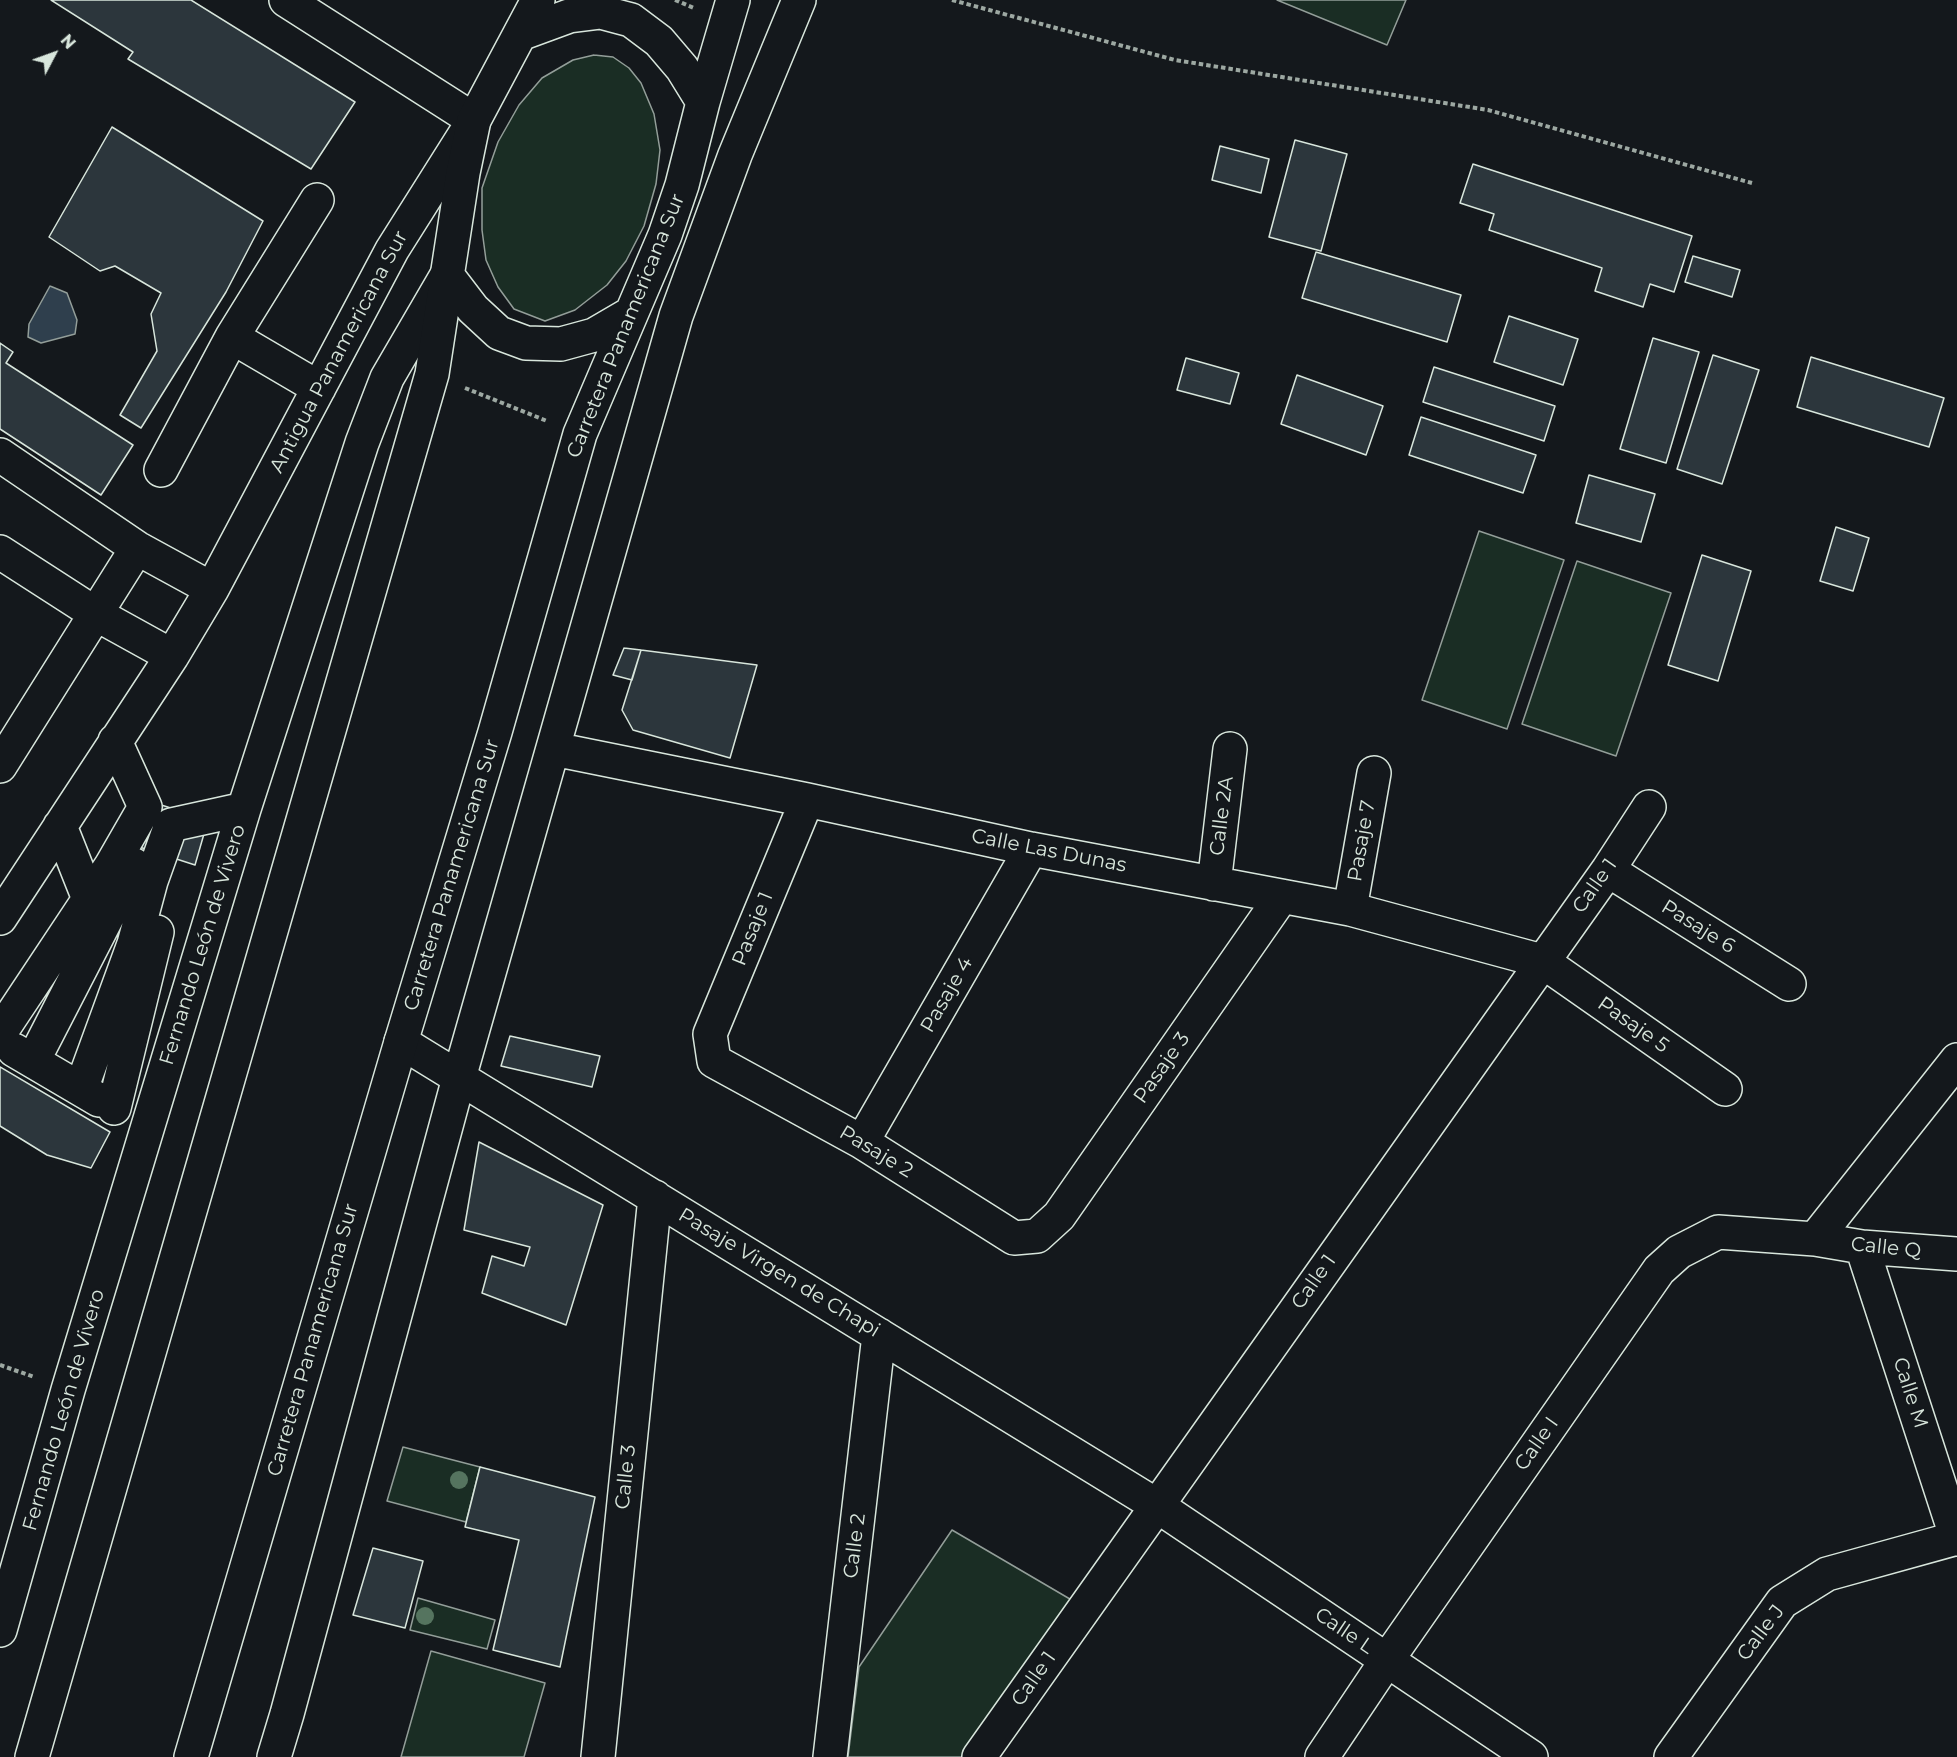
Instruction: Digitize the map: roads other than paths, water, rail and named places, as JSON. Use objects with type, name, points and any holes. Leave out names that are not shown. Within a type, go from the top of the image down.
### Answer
[{"type":"main road","points":[[286,0],[474,120]]},
{"type":"main road","name":"Carretera Panamericana Sur","points":[[191,1757],[401,1042],[495,732],[580,434],[665,235],[733,0]]},
{"type":"main road","name":"Carretera Panamericana Sur","points":[[274,1757],[459,1078],[555,749],[676,316],[735,155],[799,0]]},
{"type":"main road","points":[[32,1757],[432,374],[474,120],[529,12],[569,16],[601,12],[631,20],[659,41],[682,68],[702,102]]},
{"type":"main road","name":"Antigua Panamericana Sur","points":[[0,918],[172,656],[212,589],[392,250],[474,120]]},
{"type":"main road","points":[[161,470],[232,337],[317,200]]},
{"type":"main road","points":[[447,275],[473,309],[499,333],[526,343],[561,344],[594,335],[630,314]]},
{"type":"main road","name":"Fernando León de Vivero","points":[[0,1630],[68,1390],[244,809],[362,443],[387,378],[447,275]]},
{"type":"main road","points":[[232,337],[319,388]]},
{"type":"main road","points":[[0,455],[137,548],[212,589]]},
{"type":"main road","points":[[0,766],[137,548]]},
{"type":"main road","points":[[0,552],[96,614],[172,656]]},
{"type":"main road","points":[[33,1061],[96,911],[146,807],[116,741]]},
{"type":"main road","name":"Calle Las Dunas","points":[[555,749],[807,800],[1031,849],[1350,909],[1542,961]]},
{"type":"main road","name":"Calle 2A","points":[[1214,884],[1230,749]]},
{"type":"main road","name":"Pasaje 7","points":[[1350,909],[1374,773]]},
{"type":"main road","name":"Pasaje 1","points":[[714,1061],[710,1034],[807,800]]},
{"type":"main road","name":"Calle 1","points":[[979,1757],[1608,870],[1648,807]]},
{"type":"main road","points":[[114,1108],[145,940],[151,881],[171,825],[244,809]]},
{"type":"main road","points":[[60,826],[96,911]]},
{"type":"main road","name":"Pasaje 4","points":[[862,1142],[1031,849]]},
{"type":"main road","name":"Pasaje 6","points":[[1608,870],[1789,984]]},
{"type":"main road","name":"Pasaje 3","points":[[1037,1236],[1059,1216],[1282,896]]},
{"type":"main road","points":[[0,1033],[96,911]]},
{"type":"main road","points":[[81,1089],[145,940],[212,917]]},
{"type":"main road","name":"Pasaje 5","points":[[1542,961],[1725,1089]]},
{"type":"main road","points":[[0,1041],[147,1129]]},
{"type":"main road","name":"Pasaje Virgen de Chapi","points":[[401,1042],[1156,1505]]},
{"type":"main road","points":[[1815,1239],[1957,1060]]},
{"type":"main road","name":"Pasaje 2","points":[[714,1061],[862,1142],[1014,1238],[1037,1236]]},
{"type":"main road","name":"Calle 3","points":[[598,1757],[655,1197]]},
{"type":"main road","name":"Calle I","points":[[1322,1757],[1659,1270],[1679,1252],[1718,1232],[1815,1239]]},
{"type":"main road","name":"Calle Q","points":[[1815,1239],[1862,1247],[1957,1254]]},
{"type":"main road","name":"Calle M","points":[[1862,1247],[1957,1539]]},
{"type":"main road","name":"Calle 2","points":[[830,1757],[879,1335]]},
{"type":"main road","name":"Calle L","points":[[1156,1505],[1531,1757]]},
{"type":"main road","name":"Calle J","points":[[1671,1757],[1782,1602],[1827,1574],[1957,1539]]},
{"type":"water","points":[[50,286],[67,293],[77,320],[75,334],[41,343],[28,337],[29,324]]}]
